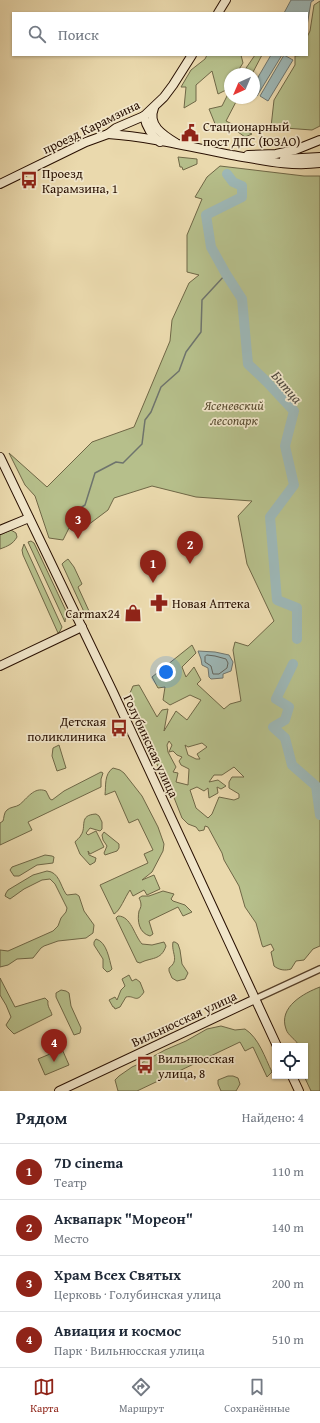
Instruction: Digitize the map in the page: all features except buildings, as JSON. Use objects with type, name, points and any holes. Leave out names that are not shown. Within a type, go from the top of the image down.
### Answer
[{"type":"street","points":[[219,12],[226,0]]},
{"type":"street","name":"проезд Карамзина","points":[[0,184],[86,142],[108,134],[116,128],[144,116],[174,85],[191,56]]},
{"type":"street","points":[[154,107],[152,118],[155,126],[166,136],[180,145]]},
{"type":"street","points":[[144,116],[145,122],[154,137],[160,142]]},
{"type":"street","points":[[108,134],[180,145],[264,162],[284,164],[318,164]]},
{"type":"street","points":[[233,155],[276,154],[295,150],[320,140]]},
{"type":"street","points":[[233,155],[283,159],[320,157]]},
{"type":"street","name":"Голубинская улица","points":[[0,458],[82,627],[277,1043]]},
{"type":"street","points":[[0,530],[29,518]]},
{"type":"street","points":[[0,666],[82,627]]},
{"type":"street","name":"Вильнюсская улица","points":[[59,1091],[320,969]]},
{"type":"street","points":[[293,1079],[298,1091]]},
{"type":"green space","points":[[320,1],[320,126],[312,130],[271,127],[274,100],[295,65],[295,56],[308,56],[308,35],[314,5]]},
{"type":"green space","points":[[206,56],[241,56],[243,63],[240,68],[224,68],[224,91],[218,94],[212,71],[196,85],[196,101],[184,108],[186,87],[181,87],[191,70],[205,59]]},
{"type":"green space","points":[[254,56],[261,56],[255,68],[246,68]]},
{"type":"green space","points":[[224,102],[224,104],[235,104],[226,121],[252,134],[245,137],[231,127],[218,131],[209,109],[222,106]]},
{"type":"green space","points":[[178,157],[197,159],[197,164],[183,170],[182,167],[180,167]]},
{"type":"green space","name":"Ясеневский лесопарк","points":[[220,166],[304,176],[320,176],[320,946],[313,949],[304,960],[296,961],[291,969],[287,970],[274,966],[271,952],[274,950],[271,944],[263,947],[256,923],[245,907],[239,886],[208,827],[205,826],[204,830],[199,831],[196,827],[188,824],[182,818],[173,795],[149,749],[134,715],[130,693],[133,686],[139,685],[157,717],[162,710],[168,709],[164,731],[176,711],[187,720],[201,700],[190,695],[170,705],[163,700],[165,687],[158,688],[152,677],[192,645],[196,653],[182,667],[186,677],[194,667],[201,680],[197,684],[224,709],[230,704],[241,701],[233,650],[235,642],[248,646],[274,621],[247,564],[238,516],[252,501],[196,497],[152,486],[114,498],[108,510],[80,531],[73,531],[69,528],[63,540],[49,538],[35,496],[25,485],[9,453],[47,487],[92,442],[134,427],[170,341],[172,320],[189,283],[199,275],[187,272],[187,235],[202,199],[195,197],[207,177]],"holes":[[[169,741],[172,745],[169,752],[173,751],[182,757],[179,761],[181,765],[189,769],[188,785],[176,782],[178,773],[173,772],[176,767],[168,752],[167,745]],[[202,743],[207,747],[197,754],[200,759],[196,759],[188,755],[185,745],[188,747]],[[234,767],[244,777],[232,777],[229,782],[229,788],[239,794],[239,798],[234,800],[219,797],[212,814],[208,818],[196,808],[190,790],[197,787],[204,791],[208,788],[209,798],[218,793],[217,787],[221,789],[226,786],[218,780],[209,782],[214,775],[222,775]]]},
{"type":"green space","points":[[11,530],[16,533],[17,537],[10,544],[0,549],[0,535]]},
{"type":"green space","points":[[31,541],[34,543],[66,611],[65,622],[28,542]]},
{"type":"green space","points":[[24,544],[62,627],[58,633],[23,555],[22,550]]},
{"type":"green space","points":[[68,559],[74,567],[82,584],[78,587],[89,611],[85,614],[62,564]]},
{"type":"green space","points":[[59,745],[66,768],[57,771],[52,756],[53,748]]},
{"type":"green space","points":[[113,768],[124,773],[142,796],[158,827],[164,844],[163,851],[152,872],[142,880],[154,875],[160,889],[147,895],[144,890],[133,896],[130,890],[114,914],[100,885],[148,863],[144,854],[153,850],[138,819],[129,823],[115,791],[105,795],[108,773]]},
{"type":"green space","points":[[101,772],[103,773],[101,787],[28,822],[32,830],[0,845],[0,823],[3,821],[5,812],[8,809],[19,805],[38,790],[46,791],[52,800],[64,791]]},
{"type":"green space","points":[[96,814],[102,822],[102,829],[100,831],[90,828],[86,833],[88,835],[96,831],[104,847],[90,854],[88,851],[89,855],[96,858],[95,862],[90,865],[80,854],[75,842],[83,832],[85,819],[90,815]]},
{"type":"green space","points":[[104,832],[119,844],[117,851],[105,855],[104,853],[107,846],[103,840],[102,835]]},
{"type":"green space","points":[[45,855],[54,857],[53,863],[37,865],[19,876],[14,876],[10,870],[12,867]]},
{"type":"green space","points":[[47,871],[57,876],[67,895],[76,894],[79,896],[84,911],[94,925],[93,933],[86,938],[58,941],[44,946],[33,958],[17,959],[8,965],[0,967],[0,950],[8,951],[53,931],[58,926],[61,918],[66,912],[67,908],[55,884],[50,879],[42,880],[24,889],[10,899],[5,896],[8,890],[33,875]]},
{"type":"green space","points":[[163,891],[174,894],[171,899],[173,901],[185,905],[192,912],[183,916],[178,907],[149,921],[153,934],[150,936],[143,932],[139,923],[138,915],[141,902],[139,898]]},
{"type":"green space","points":[[118,916],[129,922],[142,944],[152,945],[164,942],[166,946],[164,951],[155,958],[140,963],[137,962],[116,918]]},
{"type":"green space","points":[[96,939],[103,944],[107,951],[112,969],[110,971],[107,972],[103,968],[103,959],[94,945]]},
{"type":"green space","points":[[173,942],[178,944],[182,964],[188,973],[185,979],[177,981],[172,978],[169,971],[169,968],[175,959]]},
{"type":"green space","points":[[129,975],[132,981],[136,979],[140,982],[144,992],[139,998],[126,997],[120,1007],[115,1009],[109,1000],[115,997],[117,1000],[121,990],[125,986],[122,979]]},
{"type":"green space","points":[[0,978],[15,1007],[45,998],[48,1001],[52,1015],[14,1034],[6,1025],[11,1017],[0,995]]},
{"type":"green space","points":[[320,987],[320,1091],[311,1091],[305,1079],[308,1079],[308,1043],[297,1043],[288,1034],[286,1029],[286,1014],[289,1008],[300,997]]},
{"type":"green space","points":[[61,990],[69,993],[71,1006],[81,1028],[80,1033],[74,1035],[56,997],[56,993]]},
{"type":"green space","points":[[221,1026],[235,1030],[245,1029],[254,1038],[261,1049],[272,1072],[267,1077],[253,1047],[245,1051],[240,1042],[137,1091],[118,1091],[115,1080],[119,1076],[132,1067],[186,1041],[207,1029]]},
{"type":"green space","points":[[62,1049],[69,1065],[45,1075],[38,1059]]},
{"type":"green space","points":[[228,1076],[238,1078],[240,1084],[236,1091],[221,1091],[218,1080]]},
{"type":"water","points":[[291,0],[314,0],[311,2],[308,20],[308,12],[285,12]]},
{"type":"water","points":[[270,56],[281,56],[260,91],[260,74]]},
{"type":"water","points":[[283,56],[286,56],[293,60],[268,101],[260,96]]},
{"type":"water","points":[[198,651],[229,655],[233,662],[231,671],[223,674],[223,678],[211,679],[209,677],[208,668],[202,665]]},
{"type":"waterway","name":"Битца","points":[[227,174],[233,182],[242,186],[242,197],[206,215],[211,247],[242,299],[248,364],[294,411],[285,446],[294,485],[270,517],[277,600],[297,608],[297,639]]},
{"type":"waterway","points":[[71,514],[85,505],[95,473],[116,462],[123,463],[142,444],[145,420],[151,412],[161,387],[179,371],[186,352],[201,332],[202,300],[226,274]]},
{"type":"waterway","name":"Битца","points":[[293,664],[276,699],[289,707],[285,720],[273,727],[285,738],[292,765],[316,786],[320,815]]},
{"type":"place","name":"Стационарный пост ДПС (ЮЗАО)","points":[[190,133]]},
{"type":"place","name":"Проезд Карамзина, 1","points":[[29,180]]},
{"type":"place","name":"Храм Всех Святых","points":[[78,539]]},
{"type":"place","name":"Аквапарк \"Мореон\"","points":[[190,564]]},
{"type":"place","name":"7D cinema","points":[[153,583]]},
{"type":"place","name":"Новая Аптека","points":[[159,603]]},
{"type":"place","name":"Carmax24","points":[[133,613]]},
{"type":"place","name":"Детская поликлиника","points":[[119,728]]},
{"type":"place","name":"Авиация и космос","points":[[54,1062]]},
{"type":"place","name":"Вильнюсская улица, 8","points":[[145,1065]]}]
